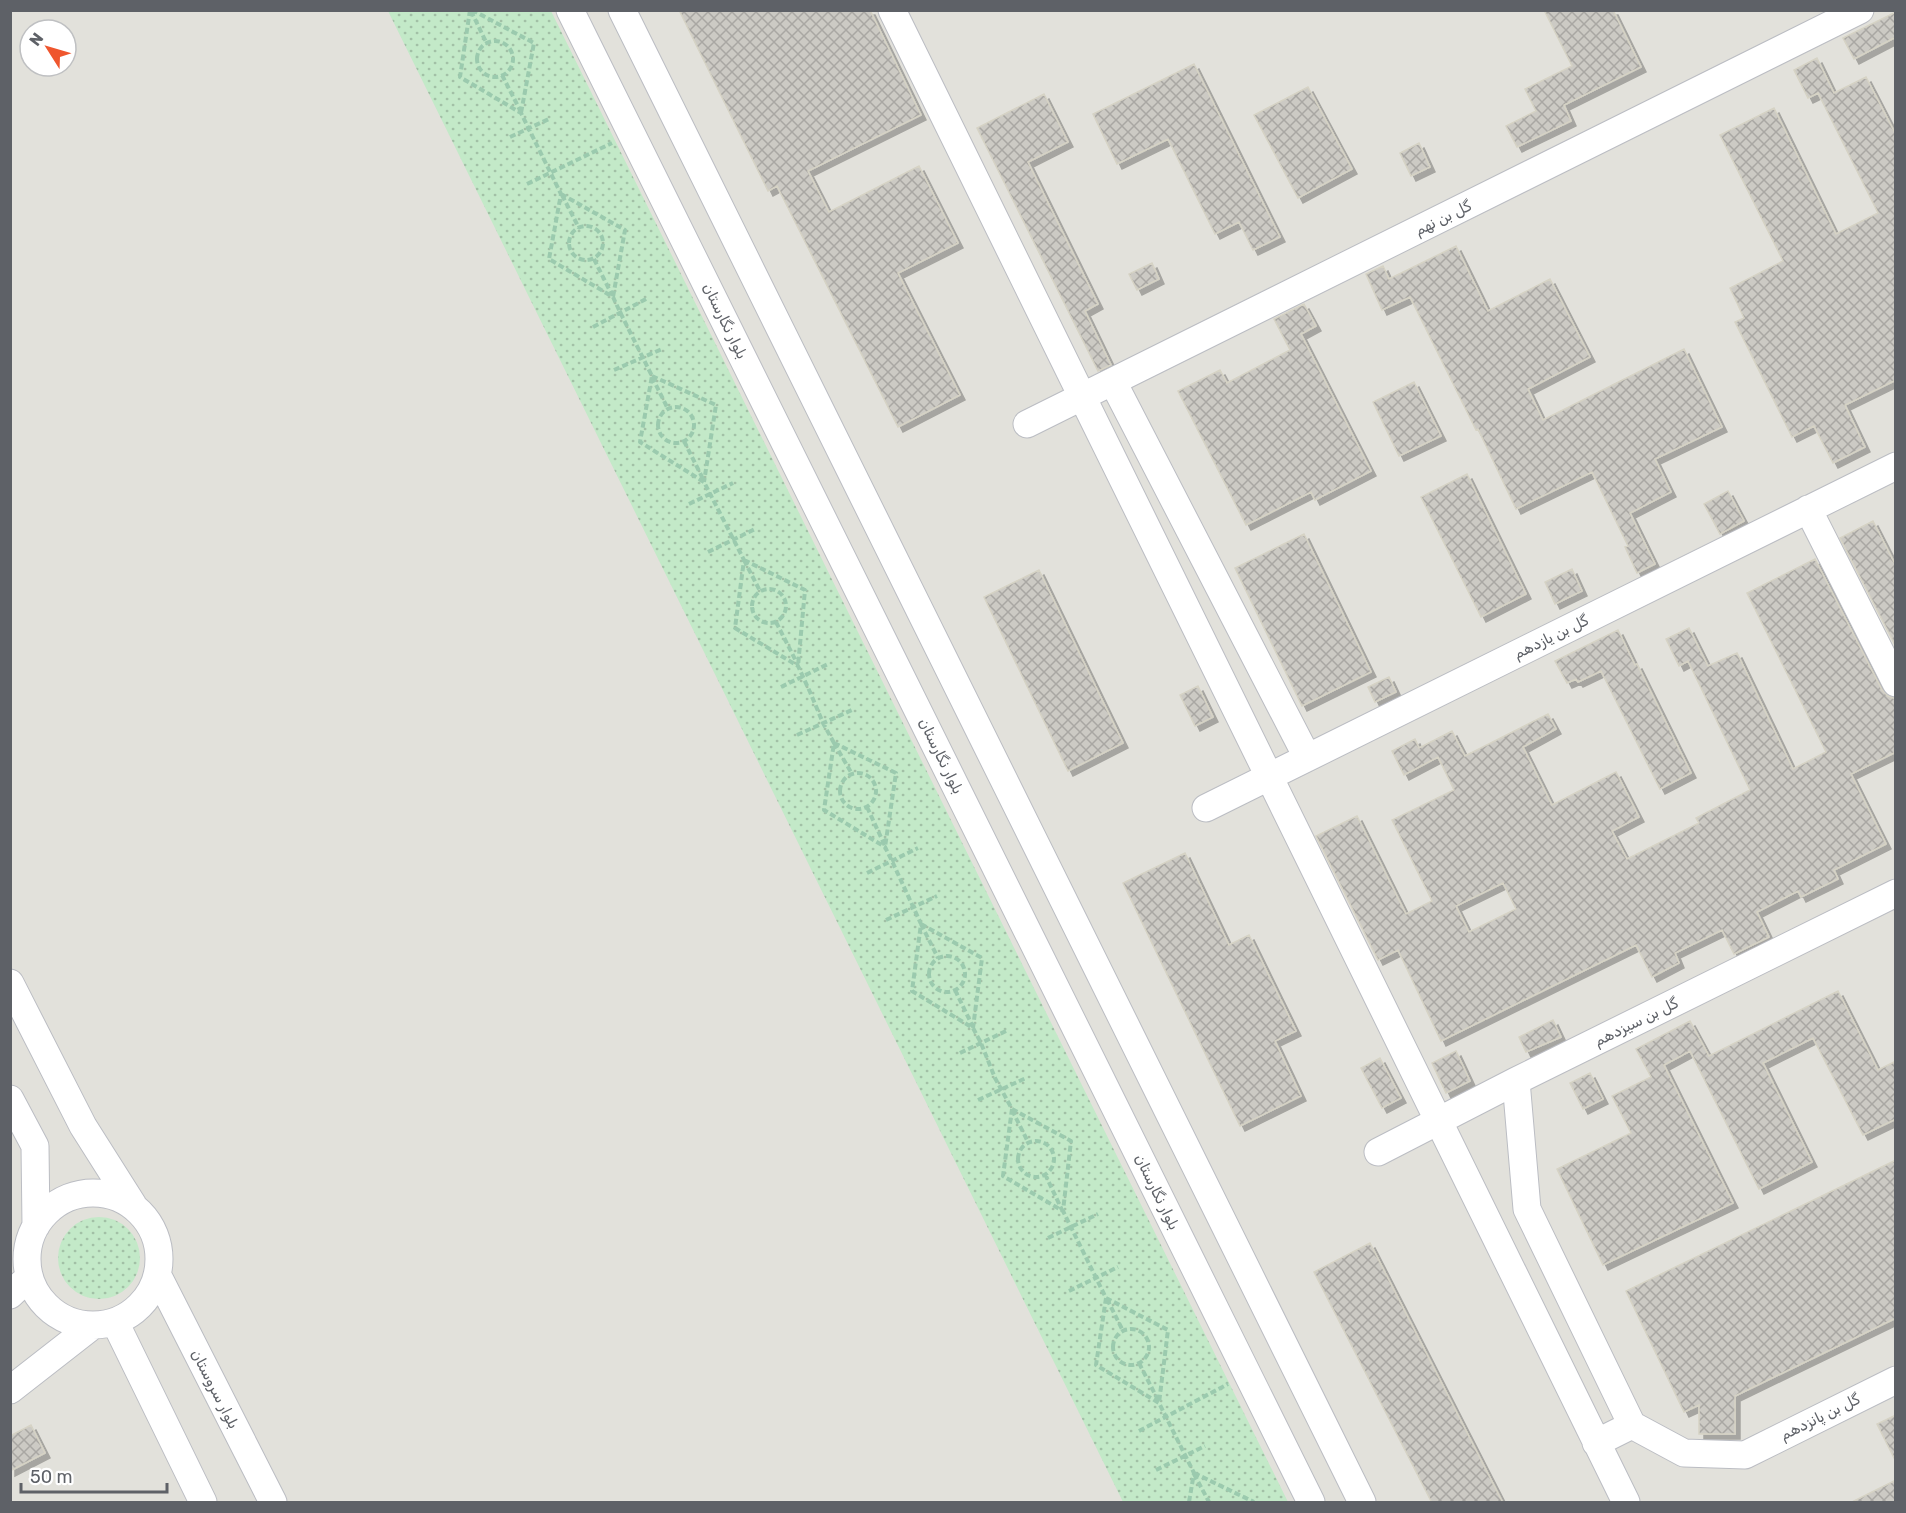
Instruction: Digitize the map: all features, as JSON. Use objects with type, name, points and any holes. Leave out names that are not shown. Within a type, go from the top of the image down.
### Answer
[{"type":"street","name":"بلوار نگارستان","points":[[570,10],[1311,1503]]},
{"type":"street","points":[[622,10],[1362,1503]]},
{"type":"street","points":[[892,10],[1626,1503]]},
{"type":"street","name":"گل بن نهم","points":[[1027,424],[1860,10]]},
{"type":"street","points":[[1113,382],[1307,757]]},
{"type":"street","name":"گل بن یازدهم","points":[[1206,808],[1896,465]]},
{"type":"street","points":[[1808,509],[1896,683]]},
{"type":"street","name":"گل بن سیزدهم","points":[[1378,1152],[1896,893]]},
{"type":"street","points":[[10,983],[83,1126],[133,1205],[147,1219],[156,1237],[160,1256],[158,1276],[149,1296],[134,1312],[104,1324],[10,1390]]},
{"type":"street","points":[[1516,1082],[1527,1209],[1632,1425],[1596,1443]]},
{"type":"street","points":[[10,1099],[35,1146],[36,1226]]},
{"type":"street","points":[[104,1324],[71,1322],[53,1312],[38,1296],[20,1286],[29,1242],[36,1226],[50,1209],[69,1197],[91,1193],[113,1196],[133,1205]]},
{"type":"street","name":"بلوار سروستان","points":[[158,1276],[273,1503]]},
{"type":"street","points":[[104,1324],[203,1503]]},
{"type":"street","name":"گل بن پانزدهم","points":[[1632,1425],[1684,1453],[1745,1455],[1896,1380]]},
{"type":"path","points":[[471,10],[487,44]]},
{"type":"path","points":[[471,10],[460,76],[521,113]]},
{"type":"path","points":[[471,10],[534,43],[521,113]]},
{"type":"path","points":[[501,43],[510,51],[512,64],[502,75],[497,77],[485,75],[478,66],[478,54],[487,44],[501,43]]},
{"type":"path","points":[[502,75],[579,228]]},
{"type":"path","points":[[510,137],[549,119]]},
{"type":"path","points":[[527,184],[631,134]]},
{"type":"path","points":[[561,194],[549,259],[613,297]]},
{"type":"path","points":[[561,194],[625,230],[613,297]]},
{"type":"path","points":[[591,227],[600,233],[603,240],[602,250],[594,258],[582,260],[573,254],[570,248],[571,236],[579,228],[591,227]]},
{"type":"path","points":[[594,258],[668,409]]},
{"type":"path","points":[[593,327],[648,298]]},
{"type":"path","points":[[614,370],[662,349]]},
{"type":"path","points":[[651,376],[640,442],[705,482]]},
{"type":"path","points":[[651,376],[716,405],[705,482]]},
{"type":"path","points":[[680,408],[693,419],[693,430],[684,441],[669,442],[660,434],[658,423],[661,415],[668,409],[680,408]]},
{"type":"path","points":[[684,441],[760,591]]},
{"type":"path","points":[[689,504],[733,483]]},
{"type":"path","points":[[708,552],[755,528]]},
{"type":"path","points":[[744,560],[735,627],[798,666]]},
{"type":"path","points":[[744,560],[805,590],[798,666]]},
{"type":"path","points":[[774,590],[783,597],[786,604],[784,614],[776,622],[764,623],[755,617],[751,604],[760,591],[774,590]]},
{"type":"path","points":[[776,622],[823,723],[852,774]]},
{"type":"path","points":[[781,687],[828,664]]},
{"type":"path","points":[[797,735],[852,710]]},
{"type":"path","points":[[834,743],[824,810],[885,847]]},
{"type":"path","points":[[834,743],[896,773],[885,847]]},
{"type":"path","points":[[852,774],[864,774],[874,782],[875,799],[867,807],[855,809],[842,799],[840,793],[843,782],[852,774]]},
{"type":"path","points":[[867,807],[939,958]]},
{"type":"path","points":[[867,873],[918,848]]},
{"type":"path","points":[[886,920],[937,896]]},
{"type":"path","points":[[921,924],[912,991],[974,1028]]},
{"type":"path","points":[[921,924],[982,958],[974,1028]]},
{"type":"path","points":[[954,957],[963,965],[965,976],[963,982],[954,990],[943,992],[930,980],[930,968],[939,958],[954,957]]},
{"type":"path","points":[[954,990],[974,1028],[1001,1090],[1029,1142]]},
{"type":"path","points":[[960,1053],[1006,1031]]},
{"type":"path","points":[[978,1100],[1026,1078]]},
{"type":"path","points":[[1012,1109],[1003,1176],[1063,1211]]},
{"type":"path","points":[[1012,1109],[1071,1141],[1063,1211]]},
{"type":"path","points":[[1029,1142],[1045,1143],[1053,1153],[1051,1169],[1044,1174],[1037,1177],[1030,1175],[1024,1172],[1019,1164],[1020,1150],[1029,1142]]},
{"type":"path","points":[[1044,1174],[1123,1331]]},
{"type":"path","points":[[1048,1238],[1098,1214]]},
{"type":"path","points":[[1069,1291],[1118,1267]]},
{"type":"path","points":[[1106,1298],[1096,1365],[1159,1402]]},
{"type":"path","points":[[1106,1298],[1168,1330],[1159,1402]]},
{"type":"path","points":[[1137,1330],[1146,1338],[1149,1348],[1147,1355],[1140,1363],[1128,1365],[1119,1361],[1114,1354],[1113,1342],[1123,1331],[1137,1330]]},
{"type":"path","points":[[1140,1363],[1209,1503]]},
{"type":"path","points":[[1139,1431],[1247,1374]]},
{"type":"path","points":[[1156,1470],[1205,1446]]},
{"type":"path","points":[[1190,1503],[1194,1473]]},
{"type":"path","points":[[1194,1473],[1254,1503]]},
{"type":"shaded area","points":[[10,11],[1895,11],[1895,1502],[11,1502]]},
{"type":"green space","points":[[388,11],[551,11],[1288,1502],[1123,1502]]},
{"type":"green space","points":[[99,1217],[115,1220],[128,1229],[137,1242],[140,1258],[137,1274],[128,1287],[115,1296],[99,1299],[83,1296],[70,1287],[61,1274],[58,1258],[61,1242],[70,1229],[83,1220]]},
{"type":"building","points":[[679,10],[870,10],[921,115],[808,171],[829,212],[919,166],[958,243],[898,273],[960,395],[898,427],[777,186],[768,191]]},
{"type":"building","points":[[1544,10],[1613,10],[1641,67],[1564,105],[1571,121],[1517,147],[1506,126],[1536,111],[1525,89],[1572,66]]},
{"type":"building","points":[[1896,12],[1896,37],[1854,59],[1843,38]]},
{"type":"building","points":[[1817,58],[1834,93],[1866,77],[1896,135],[1896,380],[1845,405],[1865,447],[1833,463],[1814,426],[1792,437],[1735,322],[1744,318],[1730,288],[1783,261],[1720,135],[1774,108],[1836,234],[1878,213],[1818,93],[1808,98],[1794,70]]},
{"type":"building","points":[[1194,64],[1280,237],[1253,250],[1239,222],[1215,234],[1168,139],[1117,164],[1093,114]]},
{"type":"building","points":[[1308,87],[1352,169],[1298,198],[1254,115]]},
{"type":"building","points":[[1044,94],[1068,142],[1028,162],[1098,304],[1085,311],[1111,365],[1098,371],[977,128]]},
{"type":"building","points":[[1419,143],[1430,167],[1411,176],[1400,153]]},
{"type":"building","points":[[1456,246],[1488,311],[1550,279],[1590,357],[1528,389],[1543,420],[1684,349],[1722,427],[1655,459],[1671,492],[1630,513],[1655,564],[1637,573],[1625,547],[1628,546],[1592,472],[1516,509],[1410,297],[1382,310],[1366,274],[1383,266],[1389,279]]},
{"type":"building","points":[[1152,263],[1159,279],[1137,290],[1129,274]]},
{"type":"building","points":[[1304,304],[1316,326],[1301,334],[1371,471],[1315,500],[1311,492],[1246,525],[1178,391],[1220,370],[1227,383],[1290,350],[1274,319]]},
{"type":"building","points":[[1414,382],[1441,436],[1399,456],[1373,402]]},
{"type":"building","points":[[1467,474],[1526,594],[1481,617],[1421,497]]},
{"type":"building","points":[[1728,491],[1744,521],[1720,534],[1704,504]]},
{"type":"building","points":[[1873,521],[1896,566],[1896,647],[1840,538]]},
{"type":"building","points":[[1304,534],[1371,672],[1302,706],[1235,568]]},
{"type":"building","points":[[1815,559],[1882,690],[1888,696],[1896,699],[1896,752],[1851,774],[1886,844],[1834,870],[1838,879],[1801,897],[1798,891],[1757,912],[1769,937],[1734,954],[1722,930],[1675,953],[1679,963],[1652,977],[1636,945],[1441,1041],[1398,950],[1378,960],[1316,836],[1357,816],[1406,914],[1432,901],[1392,820],[1454,790],[1438,757],[1404,775],[1392,751],[1415,739],[1419,748],[1452,731],[1465,756],[1548,714],[1556,729],[1523,747],[1552,805],[1616,772],[1639,817],[1612,831],[1627,859],[1699,823],[1696,818],[1750,790],[1688,661],[1679,666],[1666,639],[1689,628],[1708,666],[1737,653],[1793,769],[1826,752],[1747,593]],"holes":[[[1503,883],[1516,909],[1469,932],[1456,906]]]},
{"type":"building","points":[[1572,569],[1582,591],[1555,604],[1545,582]]},
{"type":"building","points":[[1039,570],[1123,743],[1068,771],[984,597]]},
{"type":"building","points":[[1618,630],[1691,773],[1660,789],[1601,671],[1578,682],[1576,679],[1567,683],[1555,661]]},
{"type":"building","points":[[1389,677],[1396,692],[1375,702],[1368,687]]},
{"type":"building","points":[[1198,686],[1213,717],[1195,726],[1180,695]]},
{"type":"building","points":[[1185,853],[1229,945],[1249,935],[1296,1031],[1275,1041],[1301,1096],[1240,1126],[1123,883]]},
{"type":"building","points":[[1838,991],[1878,1070],[1896,1061],[1896,1119],[1863,1135],[1813,1038],[1763,1063],[1812,1162],[1759,1189],[1690,1051],[1664,1065],[1733,1203],[1603,1265],[1557,1169],[1631,1133],[1612,1096],[1651,1077],[1636,1049],[1690,1021],[1709,1056]]},
{"type":"building","points":[[1553,1020],[1561,1037],[1526,1052],[1519,1037]]},
{"type":"building","points":[[1456,1051],[1470,1081],[1446,1093],[1432,1063]]},
{"type":"building","points":[[1380,1058],[1401,1098],[1382,1108],[1361,1068]]},
{"type":"building","points":[[1590,1073],[1603,1099],[1583,1109],[1570,1083]]},
{"type":"building","points":[[1896,1160],[1896,1318],[1735,1396],[1735,1434],[1699,1434],[1699,1405],[1684,1412],[1626,1291]]},
{"type":"building","points":[[1370,1243],[1503,1503],[1432,1503],[1314,1272]]},
{"type":"building","points":[[1896,1415],[1896,1462],[1877,1424]]},
{"type":"building","points":[[31,1425],[45,1453],[10,1471],[10,1436]]},
{"type":"building","points":[[1896,1480],[1896,1503],[1850,1503]]}]
